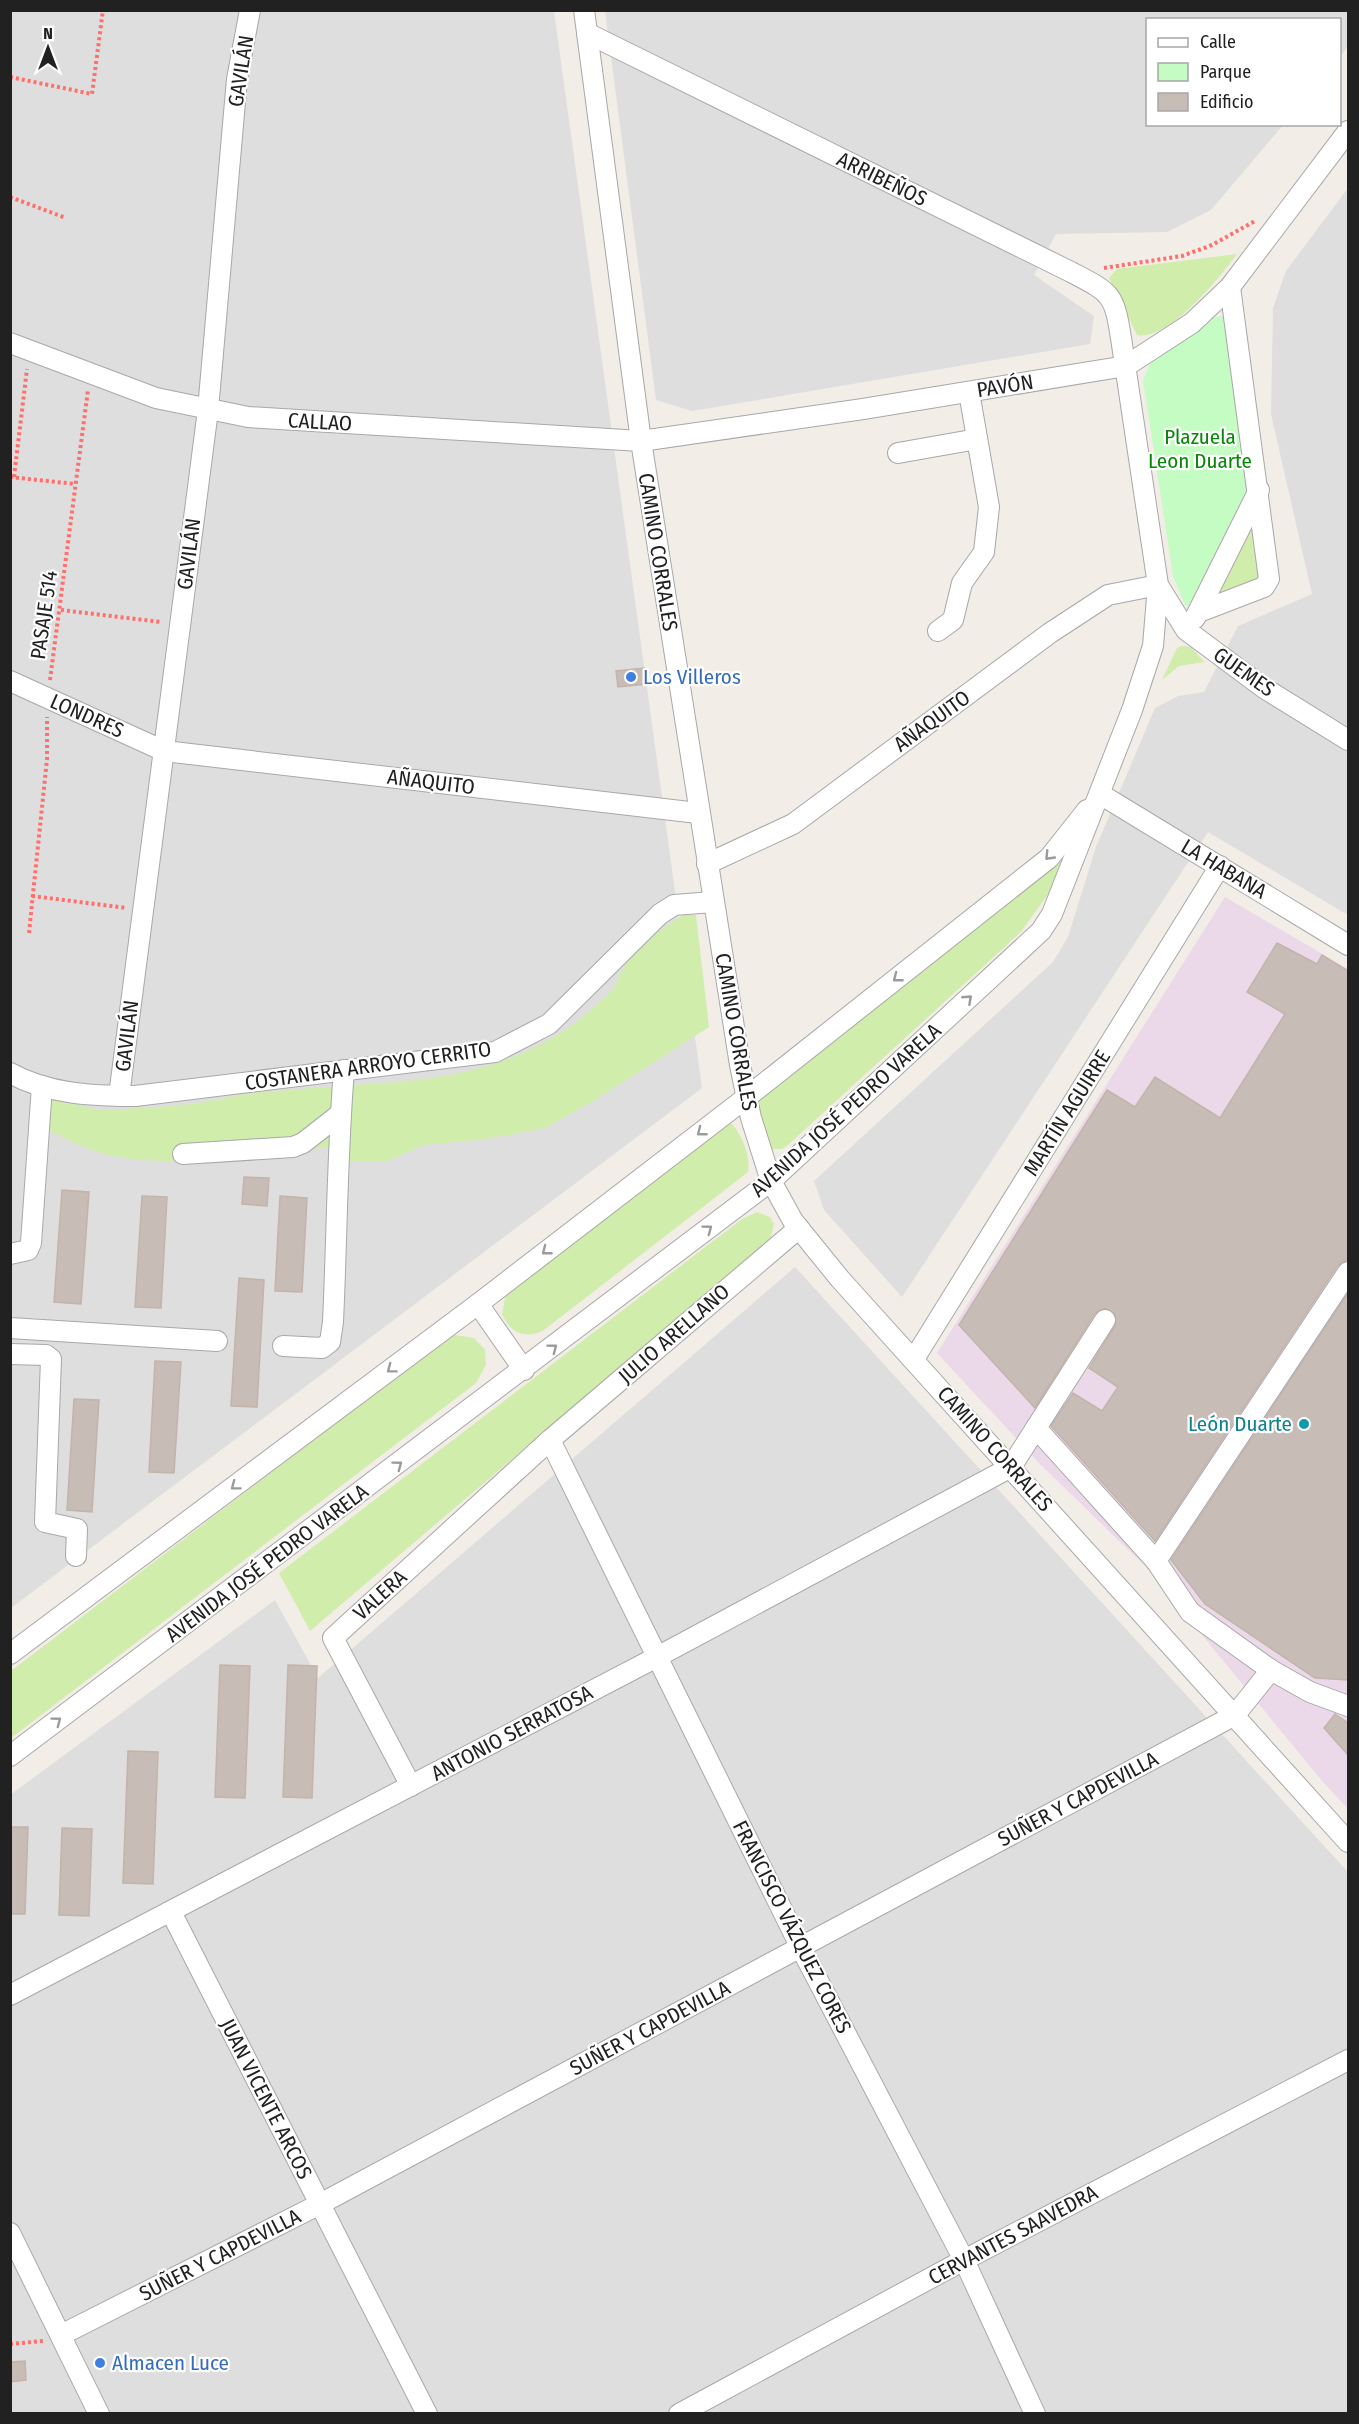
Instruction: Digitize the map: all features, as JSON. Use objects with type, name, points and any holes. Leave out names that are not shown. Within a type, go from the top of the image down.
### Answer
[{"type":"street","name":"GAVILÁN","points":[[120,1096],[208,410],[237,79],[250,10]]},
{"type":"street","name":"CAMINO CORRALES","points":[[584,10],[640,441],[698,813],[747,1097],[771,1181],[799,1228],[840,1280],[914,1359],[1348,1842]]},
{"type":"street","name":"ARRIBEÑOS","points":[[586,33],[1071,273],[1110,295],[1116,305],[1158,585]]},
{"type":"street","name":"PAVÓN","points":[[640,441],[1126,366],[1192,323],[1230,287],[1348,131]]},
{"type":"street","points":[[1199,612],[1264,587],[1269,579],[1259,490],[1230,287]]},
{"type":"street","name":"CALLAO","points":[[10,343],[156,398],[248,417],[640,441]]},
{"type":"street","points":[[938,631],[953,620],[962,582],[984,552],[989,507],[969,392]]},
{"type":"street","points":[[898,453],[977,439]]},
{"type":"street","points":[[1186,630],[1199,612],[1259,490]]},
{"type":"street","name":"GUEMES","points":[[1158,585],[1186,630],[1256,683],[1348,740]]},
{"type":"street","name":"AVENIDA JOSÉ PEDRO VARELA","points":[[10,1756],[524,1370],[771,1181],[1041,931],[1052,914],[1100,794],[1153,646],[1158,585]]},
{"type":"street","name":"AÑAQUITO","points":[[707,864],[793,824],[1050,633],[1108,595],[1158,585]]},
{"type":"street","name":"LONDRES","points":[[10,681],[164,751]]},
{"type":"street","name":"AÑAQUITO","points":[[164,751],[698,813]]},
{"type":"street","name":"AVENIDA JOSÉ PEDRO VARELA","points":[[10,1654],[477,1304],[747,1097],[1049,858],[1100,794]]},
{"type":"street","name":"LA HABANA","points":[[1100,794],[1348,945]]},
{"type":"street","name":"MARTÍN AGUIRRE","points":[[914,1359],[1220,866]]},
{"type":"street","name":"COSTANERA ARROYO CERRITO","points":[[10,1073],[29,1083],[98,1097],[495,1052],[549,1024],[660,914],[674,905],[713,902]]},
{"type":"street","points":[[283,1346],[322,1348],[330,1342],[333,1322],[340,1114],[344,1070]]},
{"type":"street","points":[[10,1254],[28,1250],[31,1243],[42,1086]]},
{"type":"street","points":[[183,1154],[293,1147],[303,1143],[340,1114]]},
{"type":"street","name":"JULIO ARELLANO","points":[[550,1440],[799,1228]]},
{"type":"street","points":[[1156,1561],[1348,1272]]},
{"type":"street","points":[[477,1304],[524,1370]]},
{"type":"street","points":[[1011,1467],[1105,1320]]},
{"type":"street","points":[[10,1328],[217,1341]]},
{"type":"street","points":[[10,1354],[46,1356],[51,1359],[45,1522],[77,1529],[76,1556]]},
{"type":"street","points":[[1036,1428],[1156,1561],[1190,1612],[1271,1670],[1310,1692],[1348,1706]]},
{"type":"street","name":"FRANCISCO VÁZQUEZ CORES","points":[[550,1440],[801,1948],[964,2260],[1035,2414]]},
{"type":"street","name":"VALERA","points":[[411,1786],[333,1638],[550,1440]]},
{"type":"street","name":"ANTONIO SERRATOSA","points":[[10,1995],[657,1657],[1011,1467]]},
{"type":"street","points":[[1235,1715],[1271,1670]]},
{"type":"street","name":"SUÑER Y CAPDEVILLA","points":[[61,2336],[320,2204],[1235,1715]]},
{"type":"street","name":"JUAN VICENTE ARCOS","points":[[171,1912],[427,2414]]},
{"type":"street","name":"CERVANTES SAAVEDRA","points":[[679,2414],[964,2260],[1348,2060]]},
{"type":"street","points":[[10,2233],[99,2414]]},
{"type":"path","points":[[10,77],[92,94],[103,10]]},
{"type":"path","points":[[10,197],[66,218]]},
{"type":"path","points":[[1071,273],[1182,256],[1212,245],[1261,217]]},
{"type":"path","points":[[29,350],[12,477],[75,484]]},
{"type":"path","name":"PASAJE 514","points":[[29,933],[47,759],[47,699],[61,610],[90,374]]},
{"type":"path","points":[[61,610],[180,624]]},
{"type":"path","points":[[33,896],[144,911]]},
{"type":"path","points":[[10,2344],[47,2341],[61,2336]]},
{"type":"shaded area","points":[[1348,10],[1348,46],[1341,56],[1341,18],[1146,18],[1146,126],[1282,126],[1211,210],[1167,232],[1056,234],[1034,275],[1094,316],[1090,344],[692,411],[656,400],[605,11]]},
{"type":"shaded area","points":[[11,11],[554,11],[702,1088],[11,1608]]},
{"type":"shaded area","points":[[1348,188],[1348,915],[1208,832],[902,1297],[824,1210],[814,1181],[1053,962],[1068,937],[1096,847],[1155,708],[1178,696],[1204,692],[1238,626],[1312,594],[1271,414],[1273,308],[1286,271]]},
{"type":"shaded area","points":[[1225,897],[1348,969],[1348,1809],[1323,1782],[1145,1566],[1041,1465],[937,1353]]},
{"type":"shaded area","points":[[795,1267],[1348,1872],[1348,2413],[11,2413],[10,1795],[275,1600],[318,1678]]},
{"type":"green space","points":[[1237,254],[1192,306],[1164,328],[1150,334],[1137,335],[1109,278],[1117,269]]},
{"type":"green space","name":"Plazuela Leon Duarte","points":[[1228,317],[1253,490],[1188,606],[1185,605],[1173,576],[1143,380],[1150,364],[1160,354],[1190,336],[1211,318]]},
{"type":"green space","points":[[1254,508],[1259,579],[1205,608]]},
{"type":"green space","points":[[1191,647],[1204,662],[1179,666],[1162,680],[1177,648]]},
{"type":"green space","points":[[1070,844],[1056,883],[1021,932],[789,1144],[782,1149],[772,1149],[760,1123],[759,1095]]},
{"type":"green space","points":[[683,915],[696,915],[709,1027],[595,1100],[545,1128],[486,1139],[423,1145],[388,1161],[343,1161],[350,1085],[388,1083],[459,1073],[524,1052],[555,1036],[584,1016],[614,988],[630,958],[659,931]]},
{"type":"green space","points":[[339,1086],[332,1147],[203,1160],[151,1160],[105,1154],[47,1129],[50,1099],[102,1110],[193,1104],[252,1093]]},
{"type":"green space","points":[[728,1124],[732,1124],[742,1140],[747,1153],[748,1172],[544,1330],[525,1334],[509,1326],[502,1314],[505,1298],[512,1289]]},
{"type":"green space","points":[[757,1212],[770,1217],[774,1224],[771,1237],[763,1246],[310,1631],[279,1573],[742,1219]]},
{"type":"green space","points":[[455,1335],[474,1338],[485,1350],[486,1365],[476,1383],[11,1738],[11,1671],[446,1339]]},
{"type":"building","name":"Los Villeros","points":[[645,668],[647,684],[618,687],[616,671]]},
{"type":"building","points":[[1277,943],[1317,964],[1322,955],[1348,971],[1348,1260],[1338,1265],[1155,1541],[1051,1426],[1073,1393],[1102,1411],[1118,1387],[1089,1368],[1115,1326],[1115,1314],[1105,1308],[1095,1313],[1035,1408],[959,1325],[1107,1090],[1135,1107],[1155,1077],[1220,1118],[1285,1014],[1247,992]]},
{"type":"building","points":[[244,1177],[269,1178],[267,1206],[242,1204]]},
{"type":"building","points":[[62,1190],[89,1192],[81,1304],[54,1302]]},
{"type":"building","points":[[142,1196],[167,1197],[161,1308],[135,1307]]},
{"type":"building","points":[[280,1196],[307,1198],[302,1292],[275,1291]]},
{"type":"building","points":[[239,1278],[264,1280],[257,1407],[231,1406]]},
{"type":"building","name":"León Duarte","points":[[1348,1293],[1348,1680],[1315,1678],[1205,1604],[1171,1560]]},
{"type":"building","points":[[155,1361],[181,1362],[174,1473],[149,1472]]},
{"type":"building","points":[[74,1399],[99,1400],[92,1512],[67,1510]]},
{"type":"building","points":[[220,1665],[250,1666],[245,1798],[215,1797]]},
{"type":"building","points":[[288,1665],[317,1666],[312,1798],[283,1797]]},
{"type":"building","points":[[1335,1714],[1348,1723],[1348,1755],[1324,1728]]},
{"type":"building","points":[[128,1751],[158,1752],[153,1884],[123,1883]]},
{"type":"building","points":[[10,1827],[28,1827],[25,1914],[10,1914]]},
{"type":"building","points":[[62,1828],[92,1829],[89,1916],[59,1915]]},
{"type":"building","points":[[25,2361],[26,2380],[10,2382],[10,2362]]},
{"type":"place","name":"Los Villeros","points":[[631,677]]},
{"type":"place","name":"León Duarte","points":[[1304,1424]]},
{"type":"place","name":"Almacen Luce","points":[[100,2363]]}]
